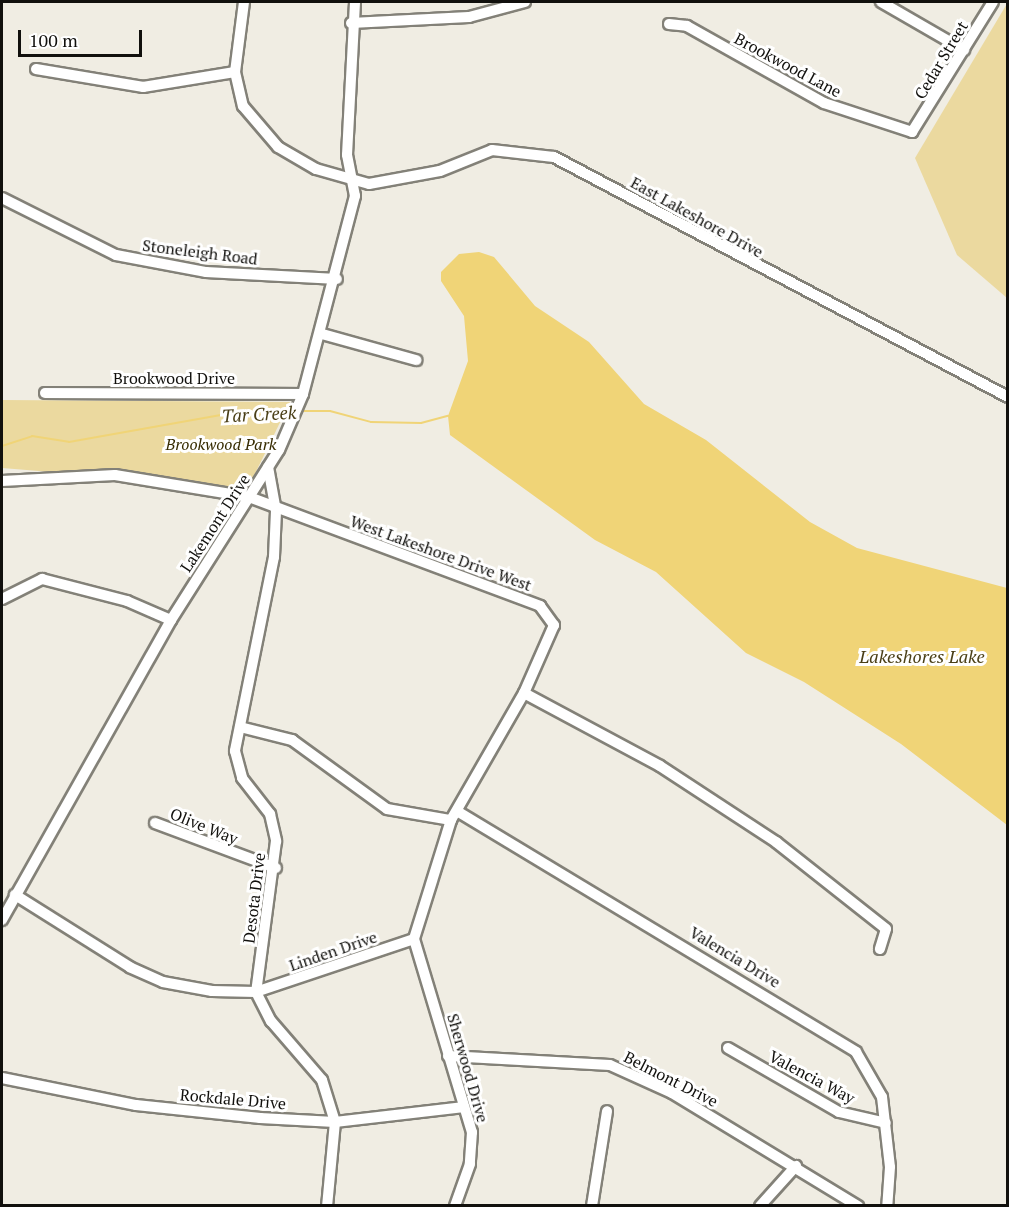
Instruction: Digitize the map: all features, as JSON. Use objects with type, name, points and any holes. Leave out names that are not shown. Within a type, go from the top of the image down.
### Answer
[{"type":"street","points":[[244,2],[235,72],[243,106],[279,147],[355,184]]},
{"type":"street","name":"Lakemont Drive","points":[[2,920],[171,620],[268,467],[303,394],[336,279],[355,184],[347,155],[351,23],[355,2]]},
{"type":"street","points":[[351,23],[469,17],[525,2]]},
{"type":"street","points":[[880,2],[964,50]]},
{"type":"street","name":"Cedar Street","points":[[912,132],[993,2]]},
{"type":"street","name":"Brookwood Lane","points":[[669,24],[687,26],[824,103],[912,132]]},
{"type":"street","points":[[36,69],[133,87],[235,72]]},
{"type":"street","name":"East Lakeshore Drive","points":[[355,184],[440,171],[492,150],[554,157],[1008,398]]},
{"type":"street","name":"Stoneleigh Road","points":[[2,198],[116,255],[207,272],[336,279]]},
{"type":"street","points":[[322,334],[416,360]]},
{"type":"street","name":"Brookwood Drive","points":[[45,393],[303,394]]},
{"type":"street","name":"Desota Drive","points":[[256,992],[276,868],[270,814],[237,766],[240,727],[274,556],[276,511],[268,467]]},
{"type":"street","name":"West Lakeshore Drive West","points":[[2,481],[115,475],[249,497],[276,511],[390,547],[540,606],[554,626],[524,693]]},
{"type":"street","points":[[2,599],[42,579],[127,601],[171,620]]},
{"type":"street","points":[[414,939],[454,815],[524,693],[660,766],[776,842],[886,928],[880,949]]},
{"type":"street","name":"Valencia Drive","points":[[240,727],[292,740],[387,809],[454,815],[835,1036],[870,1068],[886,1123],[887,1206]]},
{"type":"street","name":"Olive Way","points":[[155,823],[276,868]]},
{"type":"street","name":"Linden Drive","points":[[15,895],[163,982],[256,992],[414,939]]},
{"type":"street","name":"Sherwood Drive","points":[[414,939],[472,1132],[470,1164],[455,1206]]},
{"type":"street","points":[[256,992],[271,1021],[322,1080],[335,1122],[327,1206]]},
{"type":"street","name":"Valencia Way","points":[[728,1048],[839,1112],[886,1123]]},
{"type":"street","name":"Belmont Drive","points":[[448,1056],[609,1065],[672,1093],[796,1166],[858,1206]]},
{"type":"street","name":"Rockdale Drive","points":[[2,1078],[136,1105],[335,1122],[464,1107]]},
{"type":"street","points":[[592,1206],[607,1112]]},
{"type":"street","points":[[760,1206],[796,1166]]},
{"type":"green space","points":[[1008,2],[1007,298],[957,255],[915,158]]},
{"type":"green space","name":"Brookwood Park","points":[[2,400],[290,402],[248,488],[2,468]]},
{"type":"water","name":"Lakeshores Lake","points":[[479,252],[494,257],[535,306],[589,342],[644,404],[706,440],[810,522],[857,548],[1007,588],[1007,825],[901,744],[804,682],[746,653],[656,572],[595,540],[450,435],[448,416],[468,361],[464,316],[441,281],[441,272],[459,254]]},
{"type":"waterway","name":"Tar Creek","points":[[2,446],[32,436],[69,442],[243,411],[290,411]]},
{"type":"waterway","name":"Tar Creek","points":[[299,411],[330,411],[371,422],[421,423],[448,416]]}]
